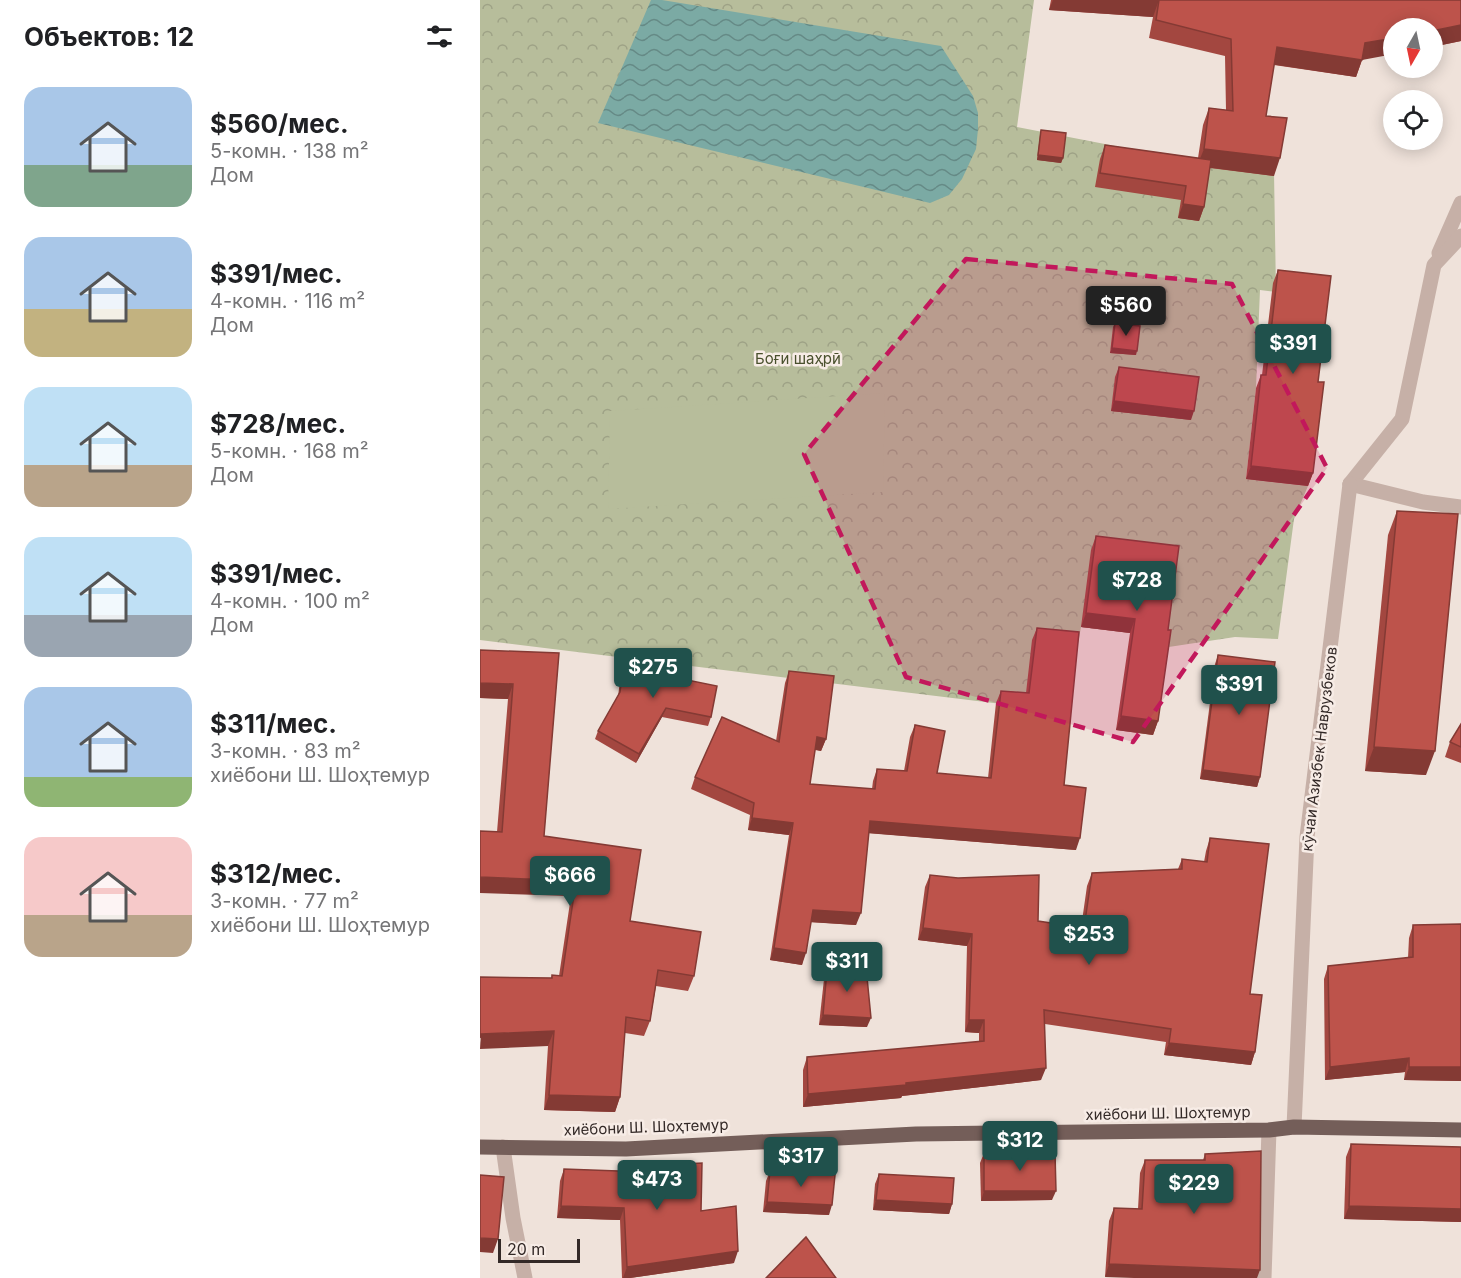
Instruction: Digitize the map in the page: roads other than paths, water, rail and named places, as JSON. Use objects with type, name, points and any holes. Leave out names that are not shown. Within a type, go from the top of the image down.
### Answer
[{"type":"main road","name":"хиёбони Ш. Шоҳтемур","points":[[480,1147],[626,1149],[916,1134],[1269,1130],[1294,1127],[1461,1130]]},
{"type":"street","points":[[1461,203],[1434,265],[1402,419],[1350,484],[1423,502],[1461,507]]},
{"type":"street","points":[[1434,265],[1461,236]]},
{"type":"street","name":"кӯчаи Азизбек Наврузбеков","points":[[1294,1127],[1307,837],[1350,484]]},
{"type":"street","points":[[1264,1278],[1269,1130]]},
{"type":"street","points":[[503,1147],[513,1218],[525,1278]]},
{"type":"water","points":[[651,0],[941,46],[973,96],[978,113],[976,149],[962,179],[949,195],[930,203],[598,123]]},
{"type":"park label","name":"Боғи шаҳрӣ","points":[[798,358]]}]
